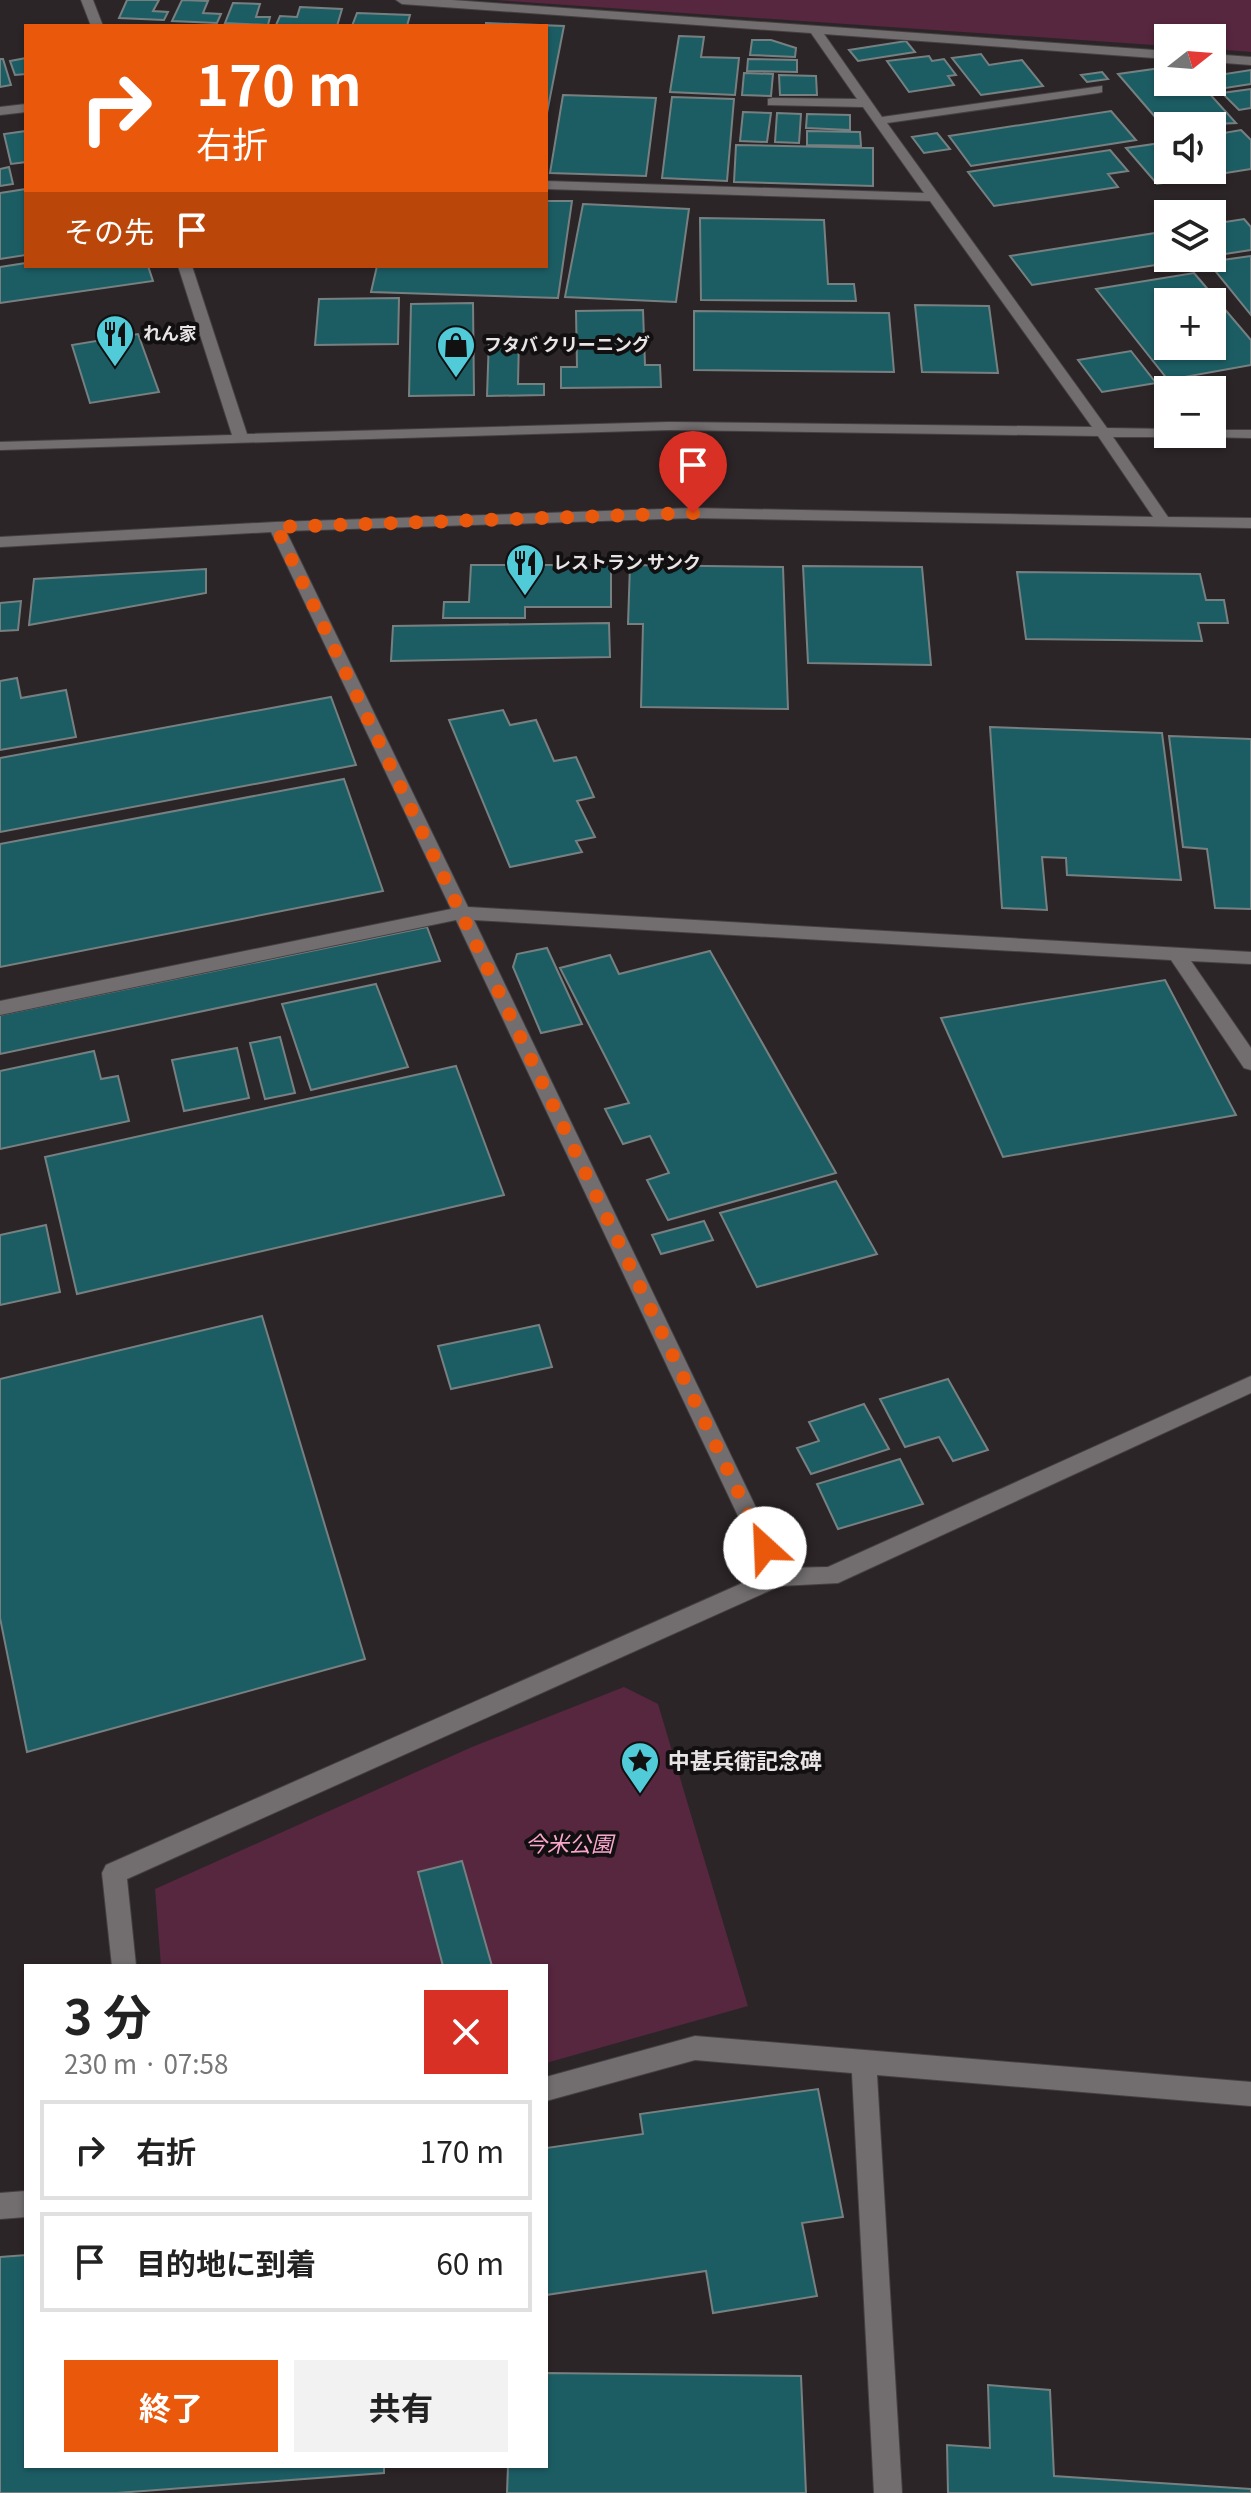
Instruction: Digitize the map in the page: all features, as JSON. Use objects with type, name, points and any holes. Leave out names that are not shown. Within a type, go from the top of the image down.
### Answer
[{"type":"street","points":[[87,0],[96,24]]},
{"type":"street","points":[[402,0],[1154,54]]},
{"type":"street","points":[[814,28],[931,197],[1103,431],[1162,519]]},
{"type":"street","points":[[1226,59],[1251,61]]},
{"type":"street","points":[[878,121],[1098,89]]},
{"type":"street","points":[[772,102],[865,103]]},
{"type":"street","points":[[0,111],[24,108]]},
{"type":"street","points":[[548,185],[931,197]]},
{"type":"street","points":[[186,268],[241,439]]},
{"type":"street","points":[[0,446],[669,426],[1154,433]]},
{"type":"street","points":[[1226,434],[1251,434]]},
{"type":"street","points":[[0,542],[276,527],[693,513],[1162,519],[1251,523]]},
{"type":"street","points":[[276,527],[778,1577]]},
{"type":"street","points":[[0,1008],[462,913],[1251,958]]},
{"type":"street","points":[[1177,954],[1251,1063]]},
{"type":"street","points":[[124,1964],[114,1873],[778,1577],[830,1576],[1251,1384]]},
{"type":"street","points":[[548,2088],[695,2048],[1251,2094]]},
{"type":"street","points":[[864,2062],[888,2493]]},
{"type":"street","points":[[0,2206],[24,2204]]},
{"type":"green space","points":[[495,0],[1251,0],[1251,52],[1226,50],[1226,24],[1154,24],[1154,45]]},
{"type":"green space","name":"今米公園","points":[[624,1687],[658,1704],[748,2006],[548,2062],[548,1964],[161,1964],[155,1889],[472,1747]]},
{"type":"building","points":[[127,0],[159,0],[153,11],[168,12],[164,20],[119,18]]},
{"type":"building","points":[[182,0],[208,1],[203,13],[221,14],[217,23],[172,21]]},
{"type":"building","points":[[233,3],[260,4],[256,17],[270,17],[268,24],[225,23]]},
{"type":"building","points":[[300,7],[342,9],[338,24],[276,24],[280,16],[297,17]]},
{"type":"building","points":[[357,13],[410,15],[408,24],[353,24]]},
{"type":"building","points":[[548,25],[564,26],[548,108]]},
{"type":"building","points":[[679,36],[704,37],[701,57],[739,58],[735,95],[670,92]]},
{"type":"building","points":[[752,40],[771,40],[796,48],[795,57],[750,55]]},
{"type":"building","points":[[906,41],[915,52],[858,61],[849,50]]},
{"type":"building","points":[[981,54],[989,65],[1022,60],[1043,86],[981,95],[952,58]]},
{"type":"building","points":[[929,56],[932,61],[944,59],[956,75],[948,76],[954,85],[909,92],[887,61]]},
{"type":"building","points":[[24,58],[24,74],[15,75],[10,61]]},
{"type":"building","points":[[0,59],[3,59],[11,85],[0,87]]},
{"type":"building","points":[[748,59],[797,60],[797,72],[747,71]]},
{"type":"building","points":[[1154,69],[1154,96],[1212,96],[1236,123],[1226,123],[1226,112],[1154,112],[1154,116],[1118,74]]},
{"type":"building","points":[[1251,70],[1251,84],[1226,88],[1226,74]]},
{"type":"building","points":[[1102,72],[1108,79],[1087,82],[1081,75]]},
{"type":"building","points":[[744,73],[773,74],[771,96],[742,95]]},
{"type":"building","points":[[779,75],[816,76],[817,95],[780,95]]},
{"type":"building","points":[[1251,89],[1251,108],[1239,110],[1225,96],[1226,92]]},
{"type":"building","points":[[563,95],[656,98],[646,176],[550,173]]},
{"type":"building","points":[[672,97],[734,99],[727,181],[662,178]]},
{"type":"building","points":[[1111,111],[1136,140],[971,166],[949,136]]},
{"type":"building","points":[[743,112],[771,113],[767,142],[740,141]]},
{"type":"building","points":[[777,113],[801,114],[799,143],[775,142]]},
{"type":"building","points":[[807,114],[850,115],[850,130],[806,128]]},
{"type":"building","points":[[1241,130],[1251,140],[1251,169],[1226,173],[1226,133]]},
{"type":"building","points":[[24,131],[24,162],[11,164],[4,134]]},
{"type":"building","points":[[807,131],[860,132],[861,146],[807,145]]},
{"type":"building","points":[[937,133],[950,149],[924,153],[912,137]]},
{"type":"building","points":[[1154,144],[1154,181],[1126,148]]},
{"type":"building","points":[[736,145],[873,148],[873,186],[734,182]]},
{"type":"building","points":[[1110,150],[1128,171],[1108,174],[1118,187],[994,206],[968,172]]},
{"type":"building","points":[[9,167],[13,184],[0,186],[0,169]]},
{"type":"building","points":[[24,189],[24,255],[0,259],[0,193]]},
{"type":"building","points":[[548,201],[572,201],[558,298],[371,292],[377,268],[548,268]]},
{"type":"building","points":[[583,204],[689,209],[676,302],[565,297]]},
{"type":"building","points":[[700,218],[824,220],[828,284],[854,284],[856,301],[701,300]]},
{"type":"building","points":[[1244,219],[1251,227],[1251,250],[1226,254],[1226,222]]},
{"type":"building","points":[[1154,233],[1154,265],[1032,285],[1010,256]]},
{"type":"building","points":[[1251,256],[1251,315],[1216,272],[1226,272],[1226,259]]},
{"type":"building","points":[[24,263],[24,268],[149,268],[153,281],[0,303],[0,267]]},
{"type":"building","points":[[1194,273],[1207,288],[1154,288],[1154,360],[1226,360],[1226,311],[1251,340],[1251,365],[1190,376],[1165,376],[1096,289]]},
{"type":"building","points":[[399,298],[398,344],[315,345],[319,299]]},
{"type":"building","points":[[473,303],[474,395],[409,396],[411,304]]},
{"type":"building","points":[[915,305],[989,306],[998,373],[922,372]]},
{"type":"building","points":[[643,310],[645,365],[660,365],[661,387],[561,388],[561,367],[577,367],[576,311]]},
{"type":"building","points":[[694,311],[889,313],[894,372],[694,370]]},
{"type":"building","name":"れん家","points":[[138,334],[159,392],[90,403],[72,345]]},
{"type":"building","points":[[489,338],[519,338],[518,384],[544,384],[544,395],[487,396]]},
{"type":"building","points":[[1131,351],[1154,383],[1102,392],[1078,360]]},
{"type":"building","points":[[471,565],[611,565],[611,607],[525,607],[525,618],[443,618],[444,602],[469,602]]},
{"type":"building","points":[[630,565],[783,567],[788,709],[641,707],[643,624],[628,624]]},
{"type":"building","points":[[803,566],[922,567],[931,665],[808,663]]},
{"type":"building","points":[[206,569],[206,593],[29,625],[34,579]]},
{"type":"building","points":[[1017,572],[1200,574],[1206,600],[1224,600],[1228,623],[1198,623],[1202,641],[1026,639]]},
{"type":"building","points":[[21,601],[18,630],[0,631],[0,603]]},
{"type":"building","points":[[609,623],[610,657],[391,661],[393,626]]},
{"type":"building","points":[[17,678],[21,698],[66,690],[76,737],[0,750],[0,681]]},
{"type":"building","points":[[331,697],[356,765],[0,832],[0,758]]},
{"type":"building","points":[[503,710],[510,725],[536,720],[554,761],[576,757],[594,797],[577,801],[595,837],[576,841],[582,852],[510,867],[449,720]]},
{"type":"building","points":[[990,727],[1162,733],[1181,880],[1067,875],[1066,858],[1042,857],[1047,910],[1002,908]]},
{"type":"building","points":[[1169,736],[1251,739],[1251,909],[1215,908],[1207,849],[1183,847]]},
{"type":"building","points":[[344,779],[383,891],[0,967],[0,844]]},
{"type":"building","points":[[427,927],[440,961],[0,1054],[0,1015]]},
{"type":"building","points":[[547,948],[582,1024],[541,1033],[513,967],[517,954]]},
{"type":"building","points":[[710,951],[836,1173],[668,1220],[647,1180],[669,1173],[650,1136],[623,1144],[605,1109],[629,1103],[560,968],[610,955],[619,974]]},
{"type":"building","points":[[1165,980],[1236,1115],[1003,1157],[941,1018]]},
{"type":"building","points":[[376,984],[408,1067],[311,1090],[282,1004]]},
{"type":"building","points":[[280,1037],[295,1093],[265,1099],[250,1043]]},
{"type":"building","points":[[237,1048],[249,1098],[184,1111],[172,1060]]},
{"type":"building","points":[[94,1051],[101,1079],[118,1076],[129,1121],[0,1149],[0,1071]]},
{"type":"building","points":[[456,1066],[504,1195],[77,1294],[45,1157]]},
{"type":"building","points":[[836,1181],[877,1254],[757,1287],[720,1213]]},
{"type":"building","points":[[704,1221],[713,1240],[661,1254],[652,1235]]},
{"type":"building","points":[[46,1225],[60,1292],[0,1305],[0,1235]]},
{"type":"building","points":[[262,1316],[365,1659],[27,1752],[0,1618],[0,1379]]},
{"type":"building","points":[[539,1325],[552,1367],[451,1389],[438,1346]]},
{"type":"building","points":[[948,1379],[988,1450],[953,1461],[939,1437],[905,1447],[880,1399]]},
{"type":"building","points":[[864,1404],[889,1449],[811,1474],[797,1448],[819,1441],[809,1422]]},
{"type":"building","points":[[900,1459],[923,1504],[838,1529],[817,1484]]},
{"type":"building","points":[[462,1861],[491,1964],[442,1964],[418,1872]]},
{"type":"building","points":[[818,2089],[843,2217],[802,2223],[817,2296],[713,2313],[706,2271],[548,2295],[548,2148],[643,2134],[640,2114]]},
{"type":"building","points":[[24,2255],[24,2468],[384,2468],[384,2473],[117,2493],[0,2493],[0,2257]]},
{"type":"building","points":[[548,2373],[801,2376],[806,2493],[507,2493],[508,2468],[548,2468]]},
{"type":"building","points":[[988,2385],[1050,2390],[1054,2476],[1251,2489],[1251,2493],[948,2493],[947,2445],[990,2448]]},
{"type":"place","name":"れん家","points":[[115,368]]},
{"type":"place","name":"フタバ クリーニング","points":[[456,379]]},
{"type":"place","name":"レストラン サンク","points":[[525,597]]},
{"type":"place","name":"中甚兵衛記念碑","points":[[640,1795]]},
{"type":"route","points":[[693,513],[276,527],[765,1548]]}]
